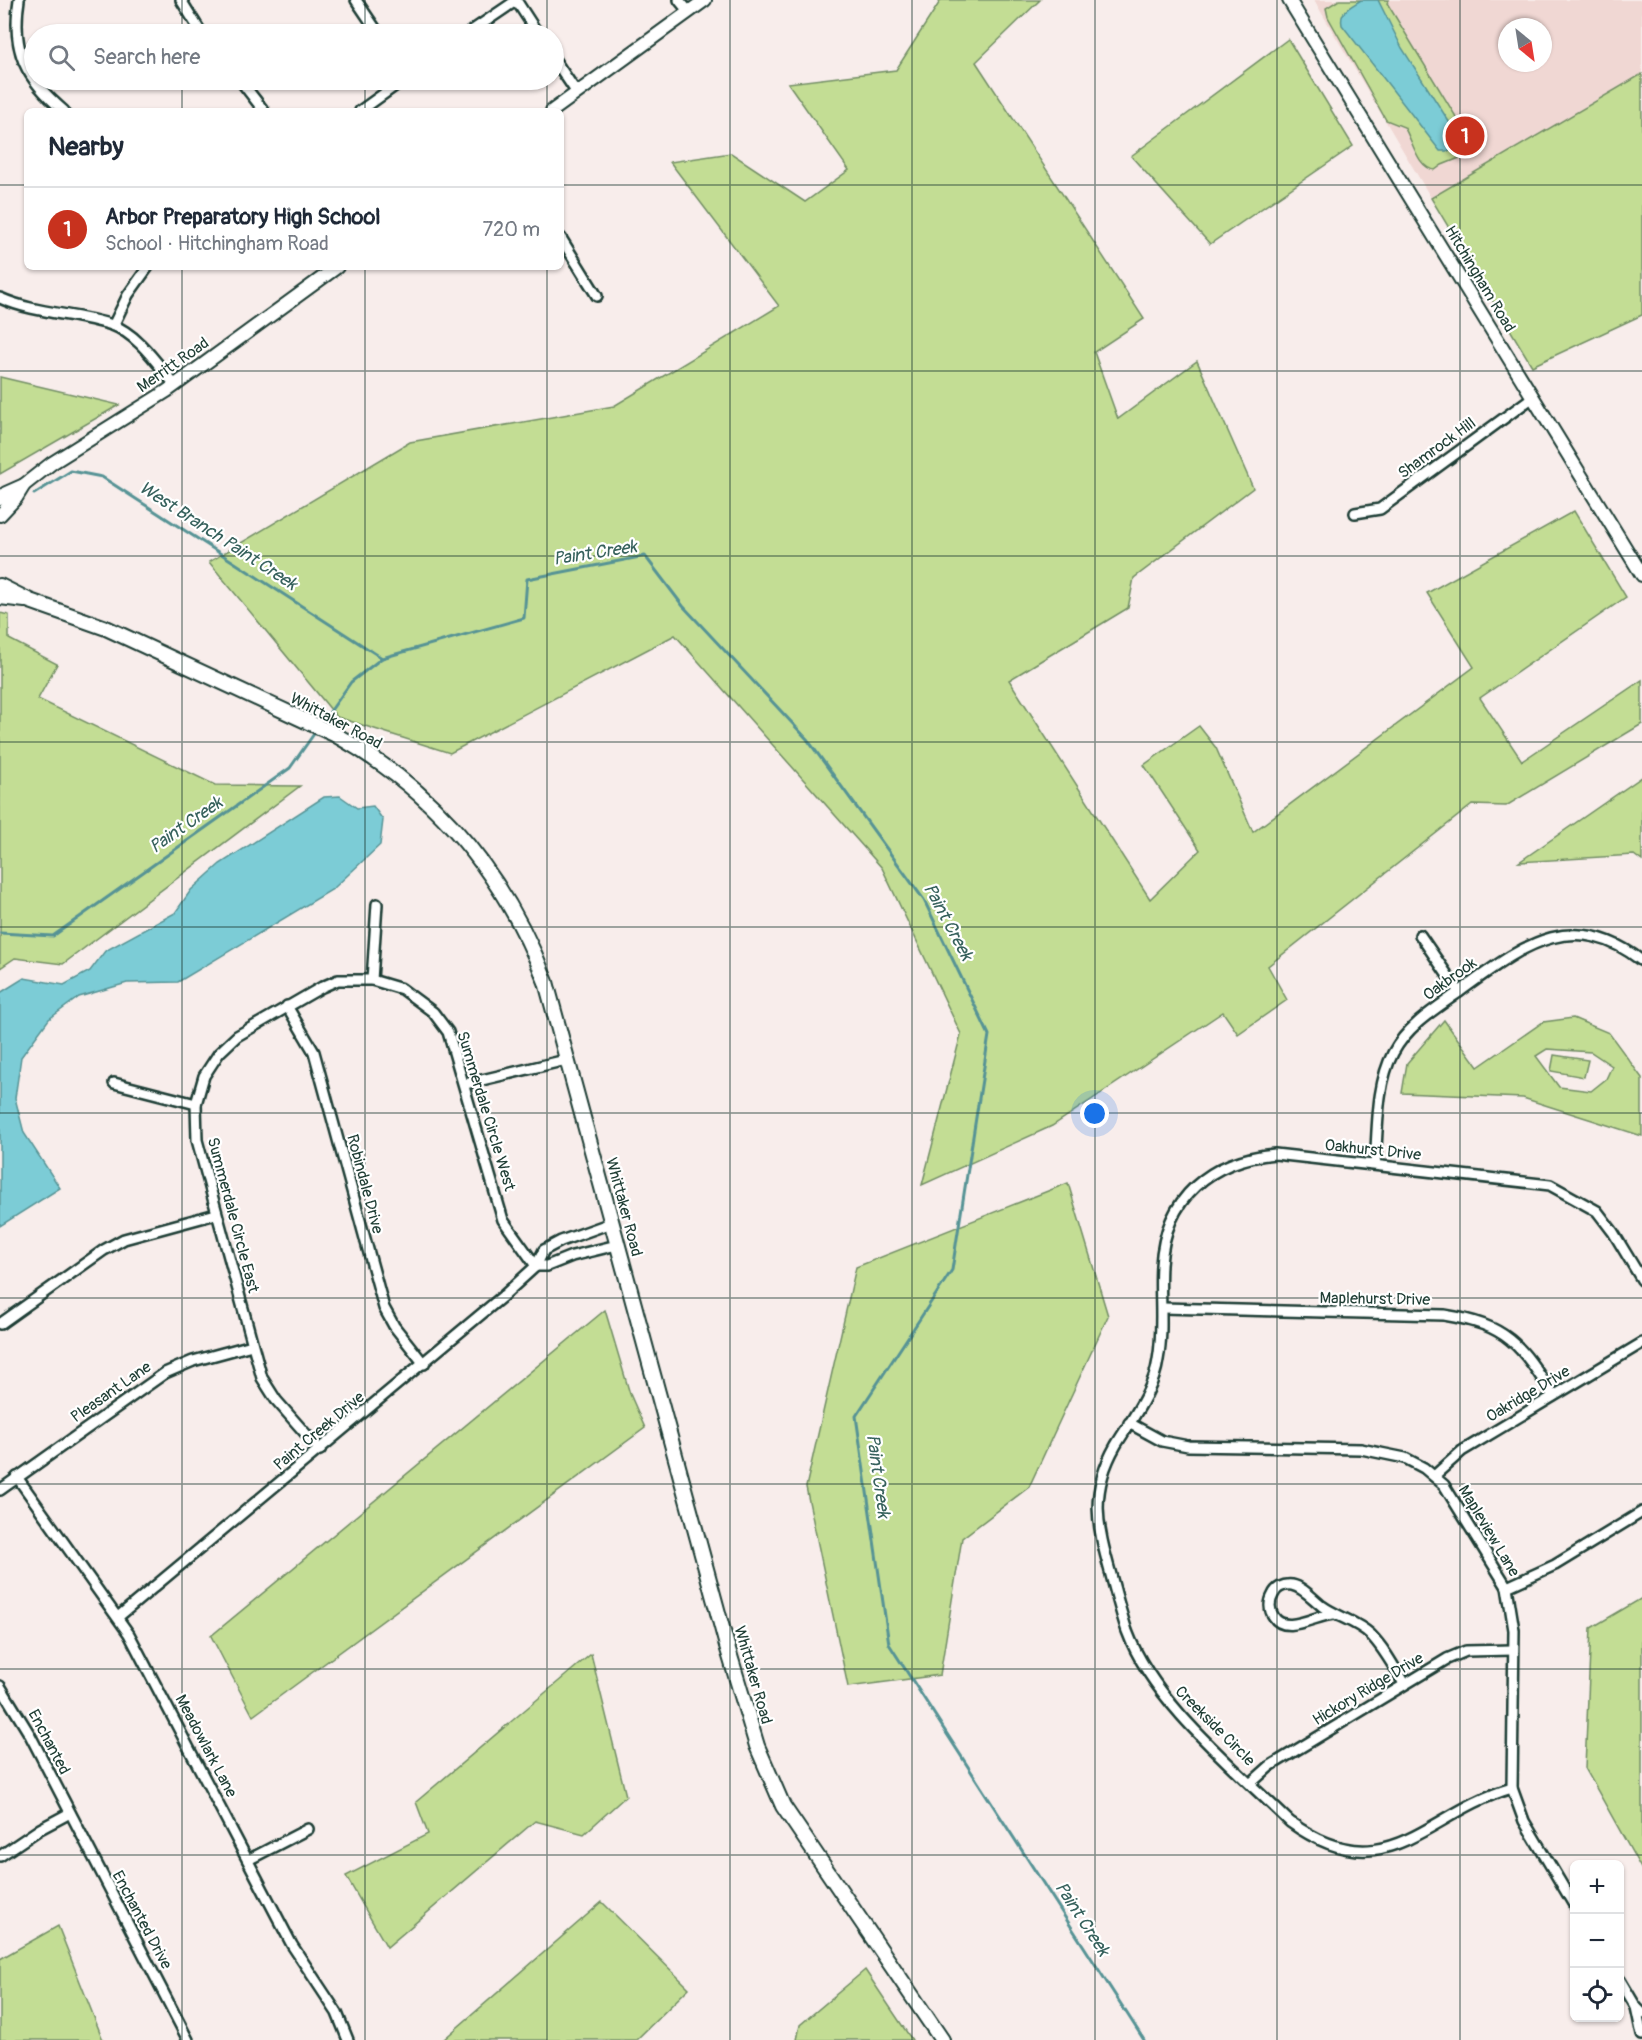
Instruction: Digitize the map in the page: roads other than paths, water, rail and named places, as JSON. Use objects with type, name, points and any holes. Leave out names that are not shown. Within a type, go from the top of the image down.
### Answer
[{"type":"main road","name":"Whittaker Road","points":[[0,586],[30,601],[106,628],[334,734],[365,751],[421,794],[482,862],[522,925],[535,954],[555,1014],[739,1688],[769,1775],[783,1806],[942,2040]]},
{"type":"main road","name":"Whittaker Road","points":[[0,597],[30,601]]},
{"type":"street","points":[[19,0],[18,50],[24,64]]},
{"type":"street","points":[[181,0],[196,24]]},
{"type":"street","points":[[356,0],[372,24]]},
{"type":"street","points":[[482,24],[517,0],[532,24]]},
{"type":"street","points":[[679,0],[688,12]]},
{"type":"street","points":[[556,108],[705,0]]},
{"type":"street","name":"Hitchingham Road","points":[[1289,0],[1642,575]]},
{"type":"street","points":[[564,74],[577,93]]},
{"type":"street","points":[[40,90],[61,108]]},
{"type":"street","points":[[248,90],[262,108]]},
{"type":"street","points":[[364,108],[389,90]]},
{"type":"street","points":[[564,243],[597,296]]},
{"type":"street","points":[[113,326],[128,295],[146,270]]},
{"type":"street","name":"Merritt Road","points":[[0,499],[175,385],[334,270]]},
{"type":"street","points":[[0,298],[38,311],[113,326],[147,352],[175,385]]},
{"type":"street","name":"Shamrock Hill","points":[[1355,513],[1380,509],[1533,397]]},
{"type":"street","name":"Merritt Road","points":[[0,515],[16,498],[24,485]]},
{"type":"street","points":[[372,980],[377,904]]},
{"type":"street","points":[[1420,936],[1459,992]]},
{"type":"street","name":"Oakbrook","points":[[1375,1164],[1382,1091],[1392,1054],[1410,1029],[1514,952],[1549,938],[1595,937],[1622,948],[1642,961]]},
{"type":"street","name":"Summerdale Circle West","points":[[287,1006],[338,980],[372,980],[402,989],[433,1012],[453,1042],[503,1220],[536,1266]]},
{"type":"street","name":"Summerdale Circle East","points":[[287,1006],[237,1036],[219,1053],[204,1076],[196,1104],[197,1140],[252,1345],[268,1388],[320,1450]]},
{"type":"street","name":"Robindale Drive","points":[[287,1006],[314,1052],[384,1308],[394,1326],[424,1364]]},
{"type":"street","points":[[465,1084],[566,1060]]},
{"type":"street","points":[[114,1083],[196,1104]]},
{"type":"street","name":"Oakhurst Drive","points":[[1162,1308],[1161,1267],[1170,1224],[1183,1201],[1215,1170],[1231,1162],[1275,1154],[1550,1185],[1597,1211],[1642,1280]]},
{"type":"street","points":[[0,1324],[104,1250],[124,1239],[216,1214]]},
{"type":"street","name":"Paint Creek Drive","points":[[118,1617],[424,1364],[536,1266],[539,1256],[551,1246],[611,1223]]},
{"type":"street","name":"Paint Creek Drive","points":[[536,1266],[547,1266],[572,1256],[617,1245]]},
{"type":"street","name":"Maplehurst Drive","points":[[1162,1308],[1444,1315],[1471,1320],[1492,1326],[1522,1349],[1553,1396]]},
{"type":"street","name":"Creekside Circle","points":[[1162,1308],[1158,1362],[1150,1386],[1108,1459],[1098,1490],[1096,1515],[1127,1630],[1140,1660],[1165,1698],[1305,1833],[1329,1845],[1365,1851],[1405,1843],[1479,1800],[1512,1788]]},
{"type":"street","name":"Oakridge Drive","points":[[1434,1476],[1462,1451],[1642,1343]]},
{"type":"street","name":"Pleasant Lane","points":[[0,1490],[165,1373],[193,1361],[252,1345]]},
{"type":"street","name":"Mapleview Lane","points":[[1129,1423],[1162,1441],[1188,1446],[1375,1450],[1405,1458],[1434,1476],[1453,1495],[1507,1587],[1512,1607],[1512,1788],[1524,1821],[1570,1897]]},
{"type":"street","name":"Meadowlark Lane","points":[[17,1477],[118,1617],[139,1651],[292,1945],[338,2013],[348,2040]]},
{"type":"street","points":[[1507,1587],[1555,1565],[1642,1512]]},
{"type":"street","points":[[1334,1614],[1320,1615],[1295,1625],[1283,1624],[1274,1618],[1270,1602],[1279,1588],[1290,1585],[1301,1589],[1334,1614],[1370,1634],[1404,1684]]},
{"type":"street","name":"Hickory Ridge Drive","points":[[1251,1783],[1270,1766],[1447,1659],[1466,1651],[1513,1650]]},
{"type":"street","name":"Enchanted","points":[[0,1686],[30,1736],[70,1813]]},
{"type":"street","points":[[0,1856],[33,1833],[70,1813]]},
{"type":"street","name":"Enchanted Drive","points":[[70,1813],[188,2040]]},
{"type":"street","points":[[248,1860],[308,1829]]},
{"type":"street","points":[[1624,1986],[1639,2010],[1642,2035]]},
{"type":"water","points":[[1361,0],[1378,0],[1402,48],[1460,140],[1459,145],[1448,151],[1440,151],[1342,25],[1344,13]]},
{"type":"water","points":[[340,796],[357,808],[373,806],[383,820],[380,845],[333,889],[178,982],[127,983],[79,997],[49,1019],[21,1057],[15,1098],[24,1133],[60,1188],[0,1226],[0,993],[24,978],[64,985],[90,971],[105,951],[175,913],[191,890],[220,864],[324,797]]},
{"type":"waterway","name":"West Branch Paint Creek","points":[[34,494],[71,471],[102,477],[382,658]]},
{"type":"waterway","name":"Paint Creek","points":[[322,723],[351,682],[382,658],[524,618],[527,579],[645,556],[683,606],[807,739],[924,900],[989,1035],[952,1270],[856,1416],[889,1644],[1144,2040]]},
{"type":"waterway","name":"Paint Creek","points":[[0,933],[53,936],[290,768],[316,731]]},
{"type":"place","name":"Arbor Preparatory High School","points":[[1465,136]]}]
